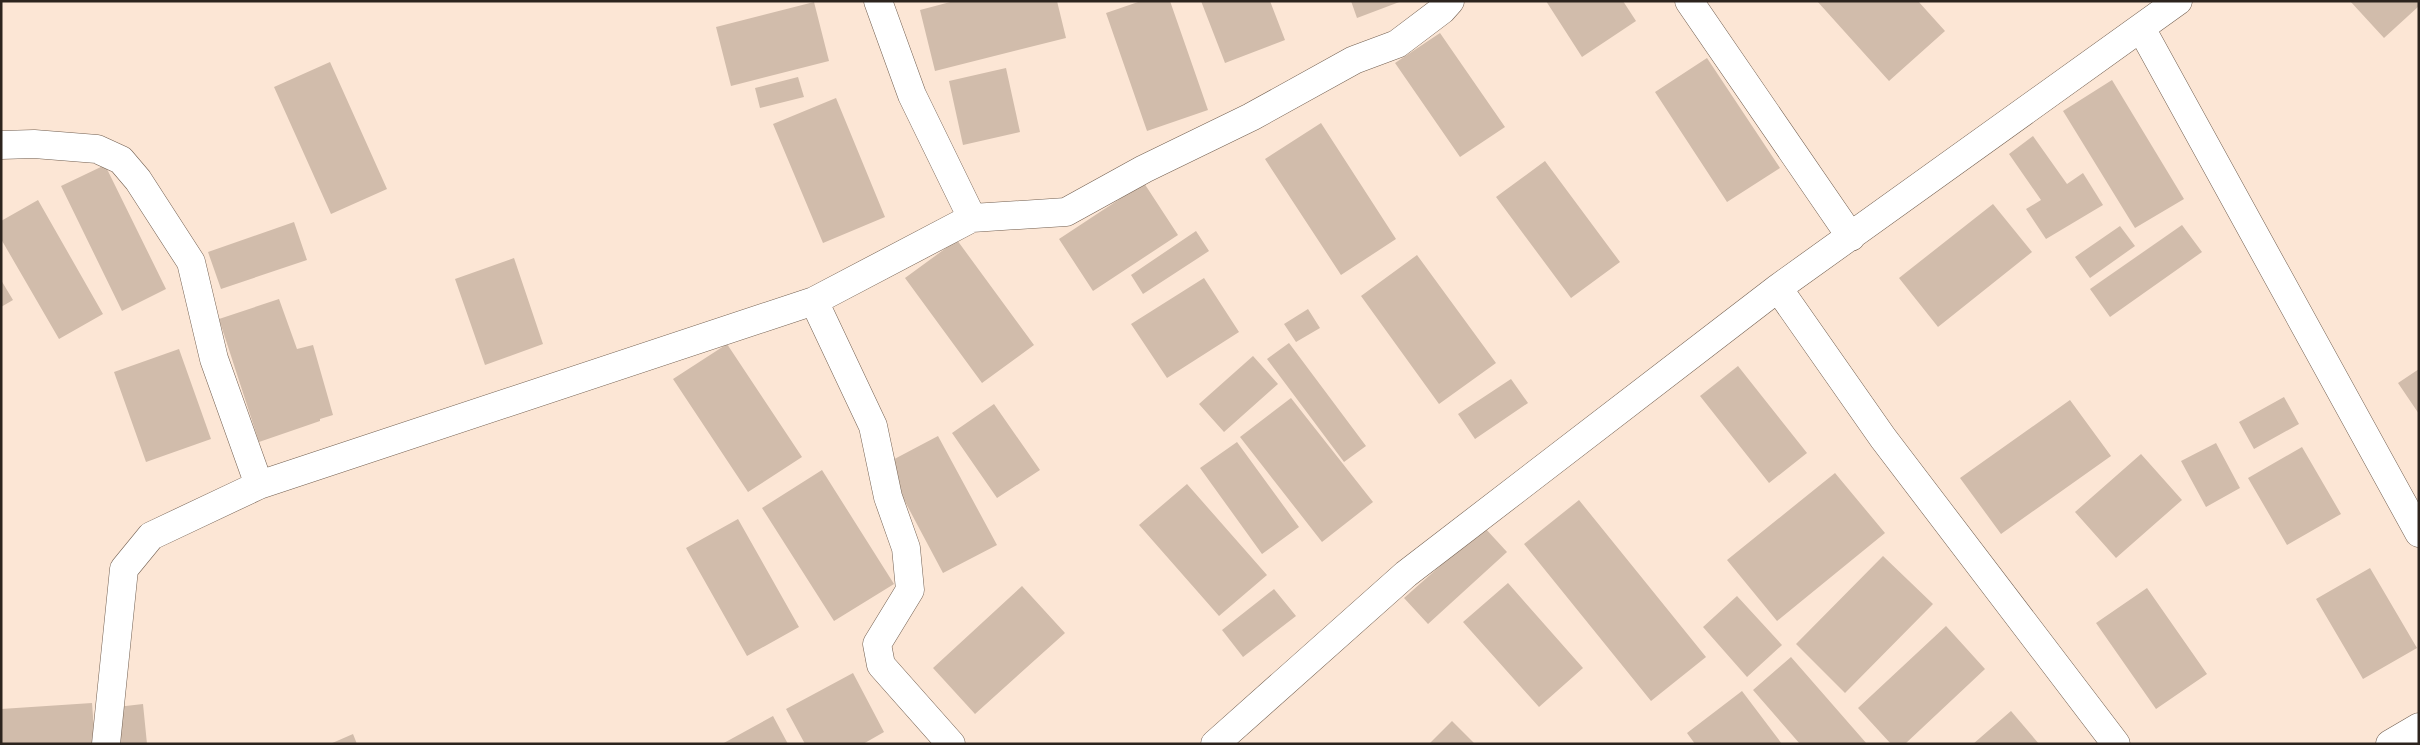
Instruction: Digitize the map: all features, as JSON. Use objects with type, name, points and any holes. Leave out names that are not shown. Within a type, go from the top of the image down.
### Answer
[{"type":"street","points":[[878,1],[912,95],[972,218]]},
{"type":"street","points":[[106,744],[124,569],[151,536],[260,485],[814,301],[972,218],[1066,212],[1144,169],[1251,117],[1354,60],[1397,44],[1442,10],[1450,1]]},
{"type":"street","points":[[1688,1],[1851,237]]},
{"type":"street","points":[[1215,744],[1406,574],[1778,288],[2178,1]]},
{"type":"street","points":[[2141,28],[2419,533]]},
{"type":"street","points":[[1,145],[34,144],[97,149],[121,160],[138,180],[191,262],[214,359],[260,485]]},
{"type":"street","points":[[1778,288],[1883,438],[2116,744]]},
{"type":"street","points":[[814,301],[873,426],[888,497],[906,548],[910,590],[877,644],[881,665],[951,744]]},
{"type":"street","points":[[2390,744],[2419,726]]},
{"type":"building","points":[[954,1],[1057,1],[1066,38],[935,71],[920,10]]},
{"type":"building","points":[[1141,1],[1170,1],[1208,110],[1147,131],[1106,13]]},
{"type":"building","points":[[1201,1],[1270,1],[1285,40],[1225,63]]},
{"type":"building","points":[[1351,1],[1402,1],[1357,18]]},
{"type":"building","points":[[1546,1],[1623,1],[1636,21],[1582,57]]},
{"type":"building","points":[[1817,1],[1918,1],[1945,31],[1889,81]]},
{"type":"building","points":[[2350,1],[2419,1],[2419,6],[2384,38]]},
{"type":"building","points":[[814,2],[829,61],[731,86],[716,27]]},
{"type":"building","points":[[1440,33],[1505,127],[1460,157],[1395,63]]},
{"type":"building","points":[[1707,58],[1780,168],[1727,202],[1655,92]]},
{"type":"building","points":[[330,62],[387,189],[331,214],[274,87]]},
{"type":"building","points":[[1006,68],[1020,132],[963,145],[949,81]]},
{"type":"building","points":[[798,77],[804,97],[760,108],[755,88]]},
{"type":"building","points":[[2112,80],[2184,199],[2135,228],[2063,111]]},
{"type":"building","points":[[836,98],[885,217],[823,243],[773,124]]},
{"type":"building","points":[[1321,123],[1396,239],[1341,275],[1265,159]]},
{"type":"building","points":[[2033,136],[2067,184],[2083,173],[2103,205],[2046,239],[2026,209],[2041,200],[2009,154]]},
{"type":"building","points":[[1545,161],[1620,262],[1571,298],[1496,197]]},
{"type":"building","points":[[105,165],[166,289],[122,311],[61,186]]},
{"type":"building","points":[[1144,183],[1178,235],[1093,291],[1059,239]]},
{"type":"building","points":[[38,200],[103,314],[59,339],[1,239],[1,221]]},
{"type":"building","points":[[1993,204],[2032,252],[1938,327],[1899,278]]},
{"type":"building","points":[[294,222],[307,260],[221,289],[208,252]]},
{"type":"building","points":[[2182,225],[2202,252],[2110,317],[2090,289]]},
{"type":"building","points":[[2120,226],[2135,246],[2090,278],[2075,257]]},
{"type":"building","points":[[1196,231],[1209,251],[1143,294],[1131,275]]},
{"type":"building","points":[[957,240],[1034,345],[982,383],[905,278]]},
{"type":"building","points":[[1417,255],[1496,363],[1439,404],[1361,296]]},
{"type":"building","points":[[514,258],[543,344],[485,365],[455,279]]},
{"type":"building","points":[[1204,278],[1239,332],[1167,378],[1131,324]]},
{"type":"building","points":[[1,280],[13,300],[1,307]]},
{"type":"building","points":[[279,299],[297,349],[313,345],[333,415],[259,442],[219,319]]},
{"type":"building","points":[[1308,309],[1320,328],[1296,342],[1284,324]]},
{"type":"building","points":[[1289,343],[1366,446],[1344,462],[1267,359]]},
{"type":"building","points":[[727,344],[802,457],[748,492],[673,379]]},
{"type":"building","points":[[179,349],[211,439],[146,462],[114,372]]},
{"type":"building","points":[[1253,356],[1278,384],[1224,432],[1199,404]]},
{"type":"building","points":[[1738,366],[1807,453],[1769,483],[1700,396]]},
{"type":"building","points":[[2419,369],[2419,414],[2398,383]]},
{"type":"building","points":[[1511,379],[1528,403],[1475,439],[1458,414]]},
{"type":"building","points":[[2284,397],[2299,424],[2254,449],[2239,422]]},
{"type":"building","points":[[1291,398],[1373,502],[1322,542],[1240,437]]},
{"type":"building","points":[[2070,400],[2111,456],[2001,534],[1960,478]]},
{"type":"building","points":[[994,404],[1040,470],[997,498],[952,433]]},
{"type":"building","points":[[938,436],[997,545],[943,573],[885,464]]},
{"type":"building","points":[[1237,442],[1299,527],[1262,554],[1200,468]]},
{"type":"building","points":[[2216,443],[2240,488],[2206,507],[2181,461]]},
{"type":"building","points":[[2302,447],[2341,514],[2287,545],[2248,478]]},
{"type":"building","points":[[2141,454],[2182,500],[2116,558],[2075,512]]},
{"type":"building","points":[[822,470],[894,584],[834,621],[762,508]]},
{"type":"building","points":[[1835,473],[1885,533],[1777,621],[1727,560]]},
{"type":"building","points":[[1187,484],[1267,575],[1219,616],[1139,525]]},
{"type":"building","points":[[1579,500],[1706,657],[1651,701],[1524,544]]},
{"type":"building","points":[[738,519],[799,627],[747,656],[686,548]]},
{"type":"building","points":[[1484,527],[1507,552],[1428,624],[1404,598]]},
{"type":"building","points":[[1883,556],[1933,604],[1845,693],[1796,644]]},
{"type":"building","points":[[2370,568],[2417,648],[2363,679],[2316,599]]},
{"type":"building","points":[[1508,583],[1583,668],[1539,707],[1463,622]]},
{"type":"building","points":[[1022,586],[1065,633],[975,714],[933,668]]},
{"type":"building","points":[[2147,588],[2207,674],[2156,709],[2096,623]]},
{"type":"building","points":[[1274,589],[1296,616],[1243,657],[1222,630]]},
{"type":"building","points":[[1737,596],[1782,645],[1747,677],[1703,627]]},
{"type":"building","points":[[1946,626],[1985,669],[1905,744],[1891,744],[1858,708]]},
{"type":"building","points":[[1791,657],[1867,744],[1800,744],[1753,690]]},
{"type":"building","points":[[853,673],[884,732],[863,744],[805,744],[786,709]]},
{"type":"building","points":[[1742,691],[1782,744],[1695,744],[1687,733]]},
{"type":"building","points":[[92,703],[95,744],[1,744],[1,709]]},
{"type":"building","points":[[143,704],[147,744],[121,744],[117,707]]},
{"type":"building","points":[[2011,711],[2039,744],[1973,744]]},
{"type":"building","points":[[773,716],[788,744],[722,744]]},
{"type":"building","points":[[1452,721],[1475,744],[1429,744]]},
{"type":"building","points":[[353,734],[357,744],[330,744]]}]
